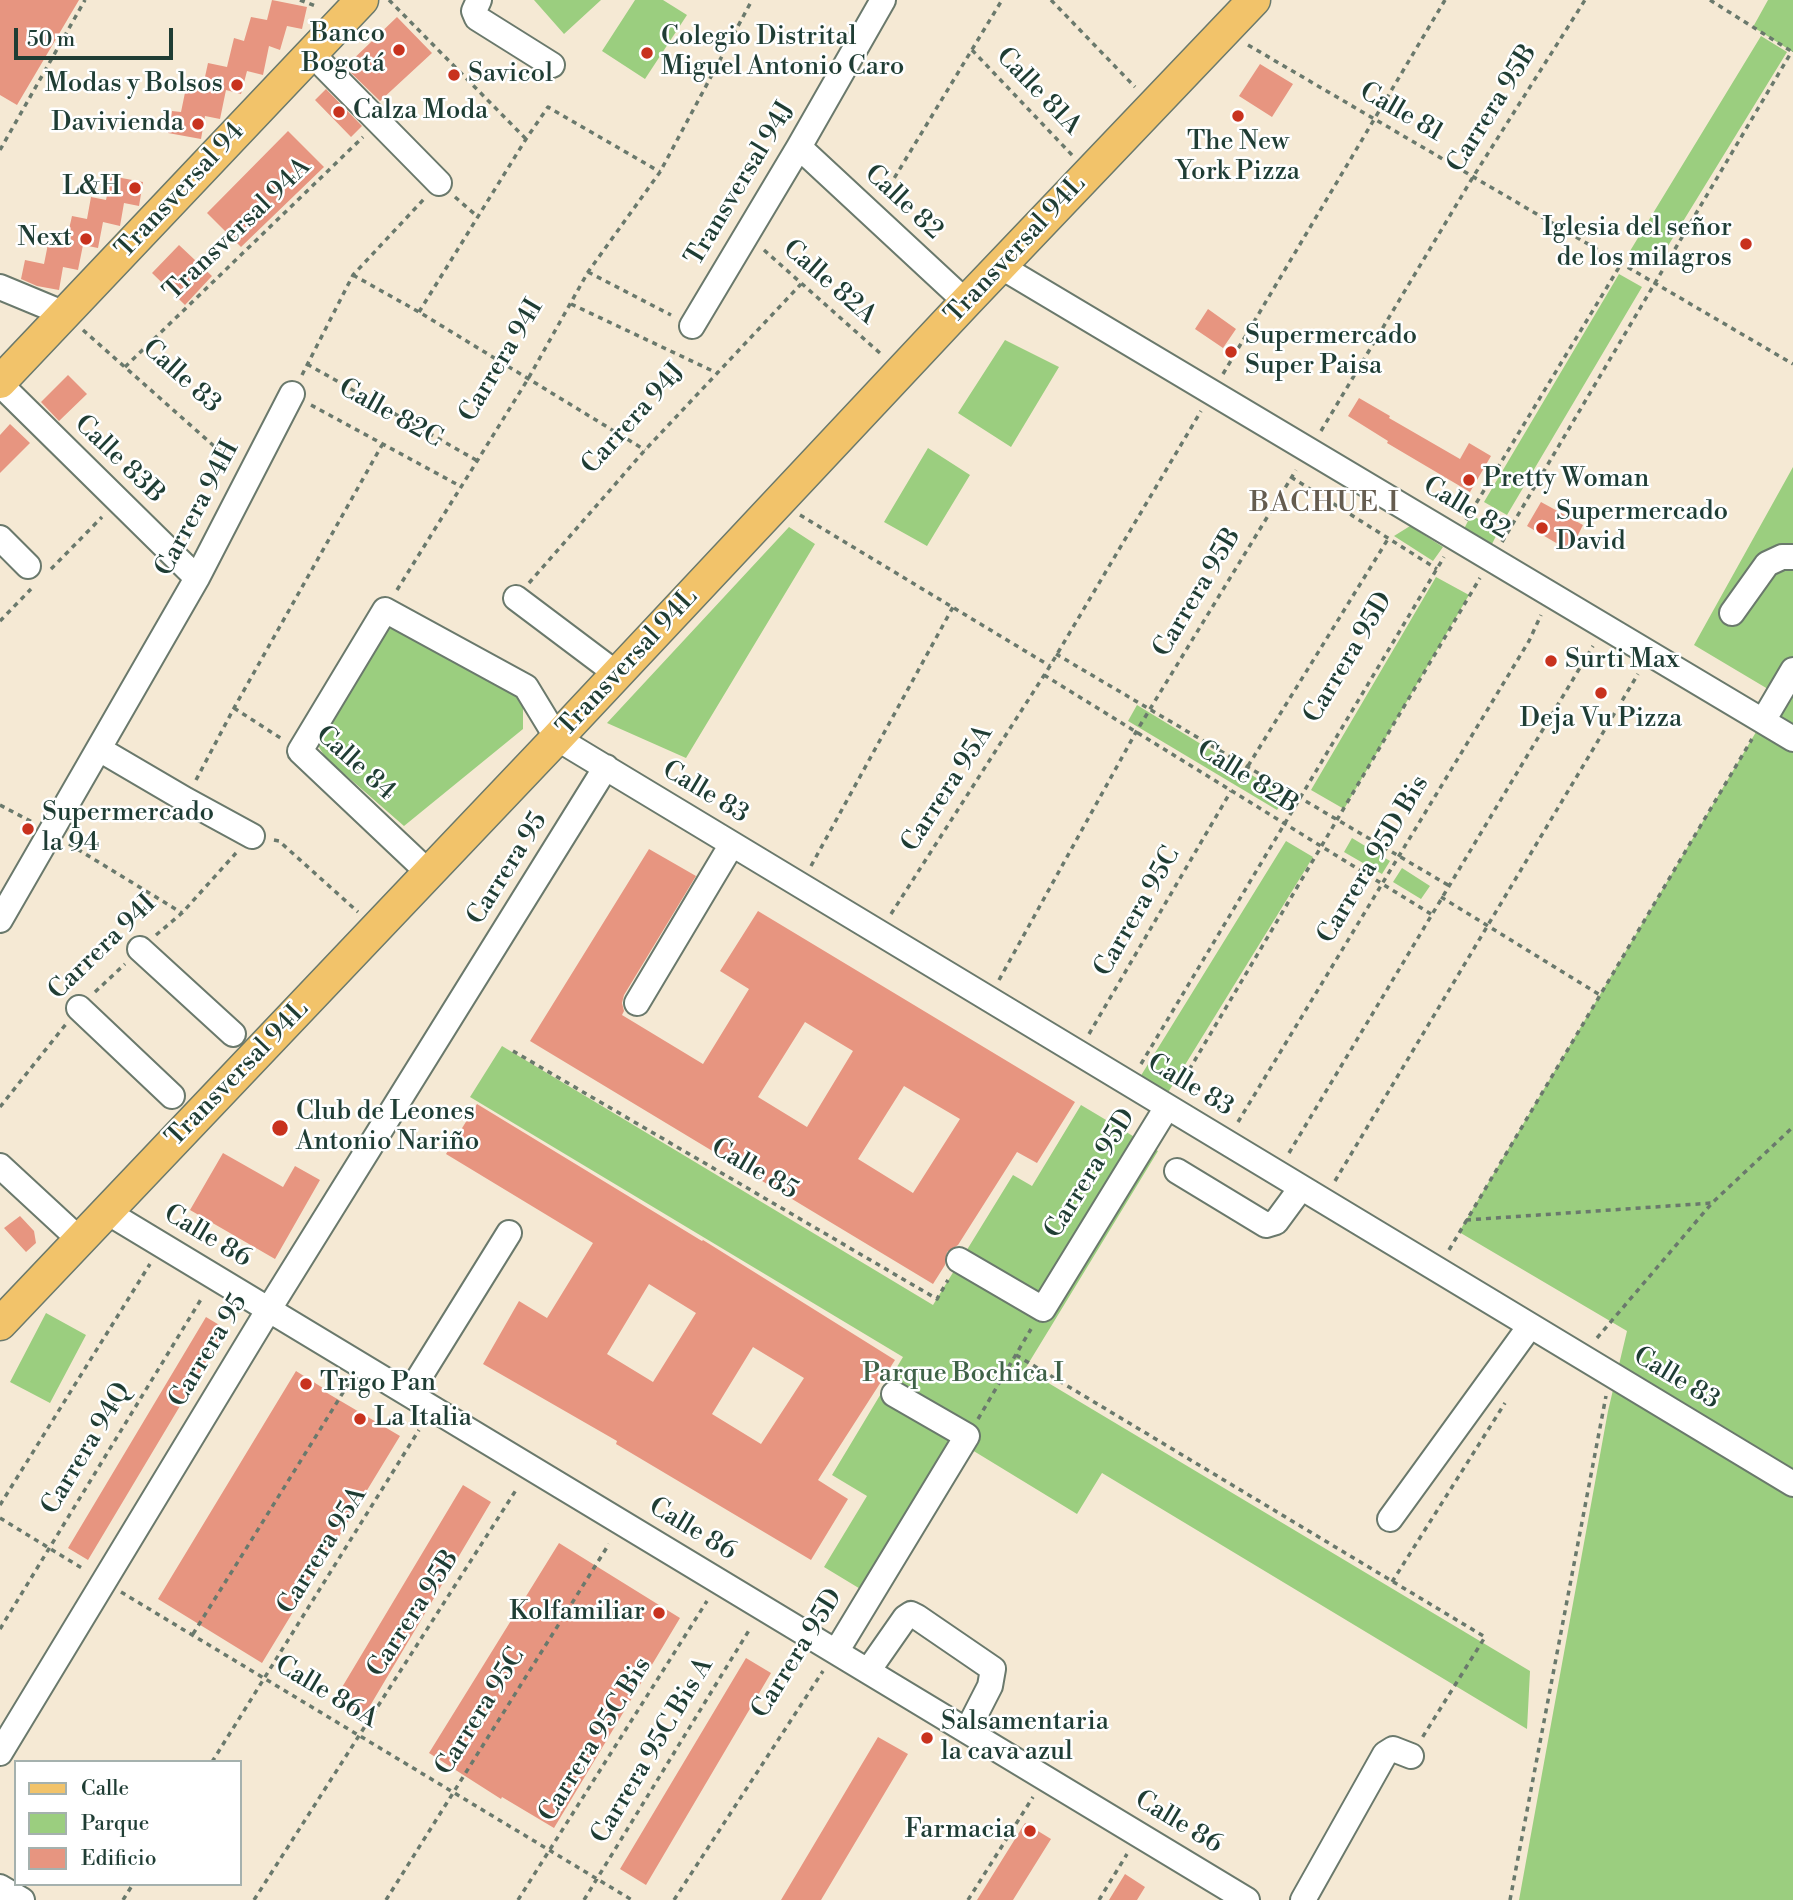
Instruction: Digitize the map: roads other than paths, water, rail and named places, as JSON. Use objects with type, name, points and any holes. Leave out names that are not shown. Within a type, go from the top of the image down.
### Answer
[{"type":"main road","name":"Transversal 94","points":[[0,383],[69,318],[362,0]]},
{"type":"main road","name":"Transversal 94L","points":[[0,1324],[1254,0]]},
{"type":"street","points":[[478,0],[474,11],[477,18],[552,65]]},
{"type":"street","name":"Transversal 94J","points":[[692,326],[883,0]]},
{"type":"street","points":[[311,54],[439,184]]},
{"type":"street","name":"Calle 82","points":[[799,147],[966,302]]},
{"type":"street","name":"Calle 82","points":[[1000,266],[1793,739]]},
{"type":"street","points":[[0,287],[69,318]]},
{"type":"street","name":"Calle 83B","points":[[0,383],[197,578]]},
{"type":"street","name":"Carrera 94H","points":[[1,917],[197,578],[292,394]]},
{"type":"street","points":[[0,538],[36,575]]},
{"type":"street","points":[[1732,613],[1767,564],[1782,557],[1793,558]]},
{"type":"street","points":[[516,598],[617,674]]},
{"type":"street","name":"Calle 84","points":[[429,873],[300,751],[385,610],[526,687],[557,738]]},
{"type":"street","points":[[1763,721],[1793,670]]},
{"type":"street","name":"Calle 83","points":[[557,738],[1793,1484]]},
{"type":"street","points":[[99,749],[252,835]]},
{"type":"street","name":"Carrera 95","points":[[0,1754],[269,1309],[606,767]]},
{"type":"street","points":[[637,1003],[732,844]]},
{"type":"street","points":[[140,949],[233,1034]]},
{"type":"street","points":[[79,1007],[172,1096]]},
{"type":"street","name":"Carrera 95D","points":[[959,1260],[1042,1309],[1167,1107]]},
{"type":"street","points":[[0,1166],[80,1240]]},
{"type":"street","points":[[1177,1171],[1266,1225],[1276,1222],[1301,1188]]},
{"type":"street","name":"Calle 86","points":[[107,1212],[1247,1900]]},
{"type":"street","points":[[409,1394],[509,1233]]},
{"type":"street","points":[[1390,1519],[1530,1326]]},
{"type":"street","name":"Carrera 95D","points":[[836,1652],[967,1436],[894,1394]]},
{"type":"street","points":[[868,1671],[905,1618],[911,1615],[917,1617],[993,1669],[990,1686],[967,1731]]},
{"type":"street","points":[[1303,1900],[1385,1754],[1393,1749],[1411,1756]]},
{"type":"street","points":[[0,1887],[22,1900]]},
{"type":"place","name":"Banco Bogotá","points":[[399,50]]},
{"type":"place","name":"Colegio Distrital Miguel Antonio Caro","points":[[647,53]]},
{"type":"place","name":"Savicol","points":[[454,75]]},
{"type":"place","name":"Modas y Bolsos","points":[[237,85]]},
{"type":"place","name":"Calza Moda","points":[[339,112]]},
{"type":"place","name":"The New York Pizza","points":[[1238,116]]},
{"type":"place","name":"Davivienda","points":[[198,124]]},
{"type":"place","name":"L&H","points":[[135,188]]},
{"type":"place","name":"Next","points":[[86,239]]},
{"type":"place","name":"Iglesia del señor de los milagros","points":[[1746,244]]},
{"type":"place","name":"Supermercado Super Paisa","points":[[1231,352]]},
{"type":"place","name":"Pretty Woman","points":[[1469,480]]},
{"type":"place","name":"Supermercado David","points":[[1542,528]]},
{"type":"place","name":"Surti Max","points":[[1551,661]]},
{"type":"place","name":"Deja Vu Pizza","points":[[1601,693]]},
{"type":"place","name":"Supermercado la 94","points":[[28,829]]},
{"type":"place","name":"Club de Leones Antonio Nariño","points":[[280,1128]]},
{"type":"place","name":"Trigo Pan","points":[[306,1384]]},
{"type":"place","name":"La Italia","points":[[360,1419]]},
{"type":"place","name":"Kolfamiliar","points":[[659,1613]]},
{"type":"place","name":"Salsamentaria la cava azul","points":[[927,1738]]},
{"type":"place","name":"Farmacia","points":[[1030,1831]]},
{"type":"district","name":"BACHUE I","points":[[1325,504]]},
{"type":"park label","name":"Parque Bochica I","points":[[963,1375]]}]
